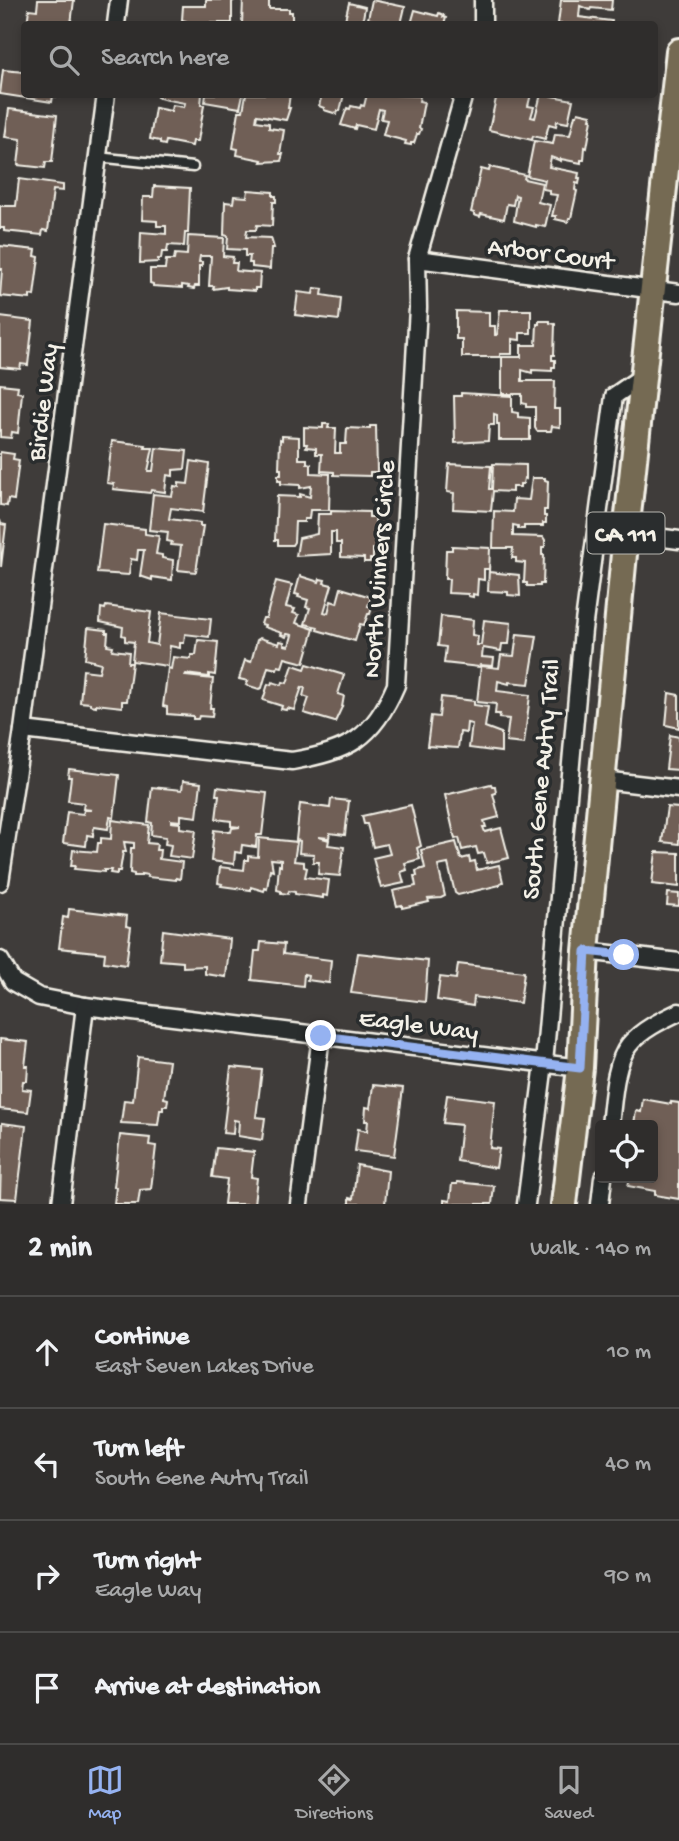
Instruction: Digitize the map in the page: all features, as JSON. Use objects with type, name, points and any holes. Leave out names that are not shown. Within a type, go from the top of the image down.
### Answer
[{"type":"main road","name":"CA 111","points":[[564,1204],[580,1068],[586,951],[626,533],[679,51]]},
{"type":"street","points":[[116,21],[119,0]]},
{"type":"street","points":[[483,0],[483,21]]},
{"type":"street","name":"Birdie Way","points":[[0,882],[23,730],[105,98]]},
{"type":"street","name":"North Winners Circle","points":[[23,730],[292,761],[326,755],[355,742],[384,713],[396,685],[418,308],[417,259],[463,98]]},
{"type":"street","name":"Arbor Court","points":[[417,259],[679,292]]},
{"type":"street","name":"South Gene Autry Trail","points":[[526,1204],[544,1063],[583,630],[614,396],[643,376]]},
{"type":"street","points":[[626,533],[679,540]]},
{"type":"street","points":[[603,780],[679,789]]},
{"type":"street","points":[[586,951],[679,962]]},
{"type":"street","points":[[0,960],[13,982],[39,997],[85,1006],[61,1204]]},
{"type":"street","name":"Eagle Way","points":[[85,1006],[580,1068]]},
{"type":"street","points":[[611,1120],[617,1076],[628,1046],[653,1026],[679,1012]]},
{"type":"street","points":[[299,1204],[321,1036]]},
{"type":"street","points":[[600,1204],[602,1183]]},
{"type":"lane","points":[[97,157],[193,167]]},
{"type":"building","points":[[38,0],[74,0],[71,21],[27,21],[29,9],[37,10]]},
{"type":"building","points":[[206,0],[235,0],[232,2],[232,21],[182,20],[183,6],[206,6]]},
{"type":"building","points":[[243,0],[269,0],[269,9],[289,9],[289,12],[292,12],[292,21],[242,21]]},
{"type":"building","points":[[372,0],[405,7],[402,21],[368,19]]},
{"type":"building","points":[[561,0],[612,0],[611,10],[590,10],[580,6],[579,17],[612,21],[558,21]]},
{"type":"building","points":[[349,3],[365,7],[363,21],[345,21]]},
{"type":"building","points":[[415,10],[438,16],[439,13],[446,18],[445,21],[412,21]]},
{"type":"building","points":[[3,70],[21,72],[21,97],[0,94]]},
{"type":"building","points":[[26,98],[53,98],[52,102]]},
{"type":"building","points":[[160,98],[202,98],[201,105],[204,105],[198,141],[193,141],[192,146],[166,141],[165,145],[150,139],[155,108],[171,111],[172,105],[184,107],[185,103]]},
{"type":"building","points":[[206,98],[242,98],[240,108],[205,102]]},
{"type":"building","points":[[245,98],[289,98],[290,108],[286,120],[257,115],[256,121],[269,123],[269,128],[284,130],[281,161],[261,162],[262,160],[237,155],[238,149],[233,148],[239,111],[243,111]]},
{"type":"building","points":[[321,98],[343,98],[337,114],[319,106]]},
{"type":"building","points":[[366,98],[420,98],[419,101],[424,102],[421,129],[414,143],[405,144],[406,141],[383,135],[387,120],[381,119],[383,110],[379,109],[374,129],[356,125],[355,129],[341,125],[347,108],[364,106]]},
{"type":"building","points":[[496,98],[530,98],[528,106],[534,107],[531,117],[535,118],[540,98],[573,100],[568,123],[557,121],[556,126],[549,124],[545,139],[533,136],[532,140],[489,130]]},
{"type":"building","points":[[9,109],[57,115],[52,162],[46,162],[45,168],[18,165],[21,139],[5,137]]},
{"type":"building","points":[[578,112],[591,115],[592,119],[584,160],[581,160],[581,163],[551,157],[549,167],[579,173],[579,184],[576,183],[577,191],[568,222],[552,216],[557,195],[549,194],[549,190],[543,189],[545,180],[527,176],[534,141],[553,144],[555,134],[570,135]]},
{"type":"building","points":[[490,167],[525,175],[524,179],[542,183],[538,202],[550,205],[545,227],[514,221],[518,196],[515,195],[513,205],[507,204],[504,219],[481,214],[480,217],[471,212],[481,169],[489,171]]},
{"type":"building","points":[[19,179],[63,185],[63,191],[53,190],[48,231],[43,230],[42,235],[4,231],[4,228],[0,228],[0,206],[16,206]]},
{"type":"building","points":[[154,186],[190,188],[188,233],[185,233],[184,246],[168,245],[167,252],[162,252],[158,262],[140,263],[141,232],[166,234],[166,226],[157,226],[157,221],[142,220],[143,197],[153,197]]},
{"type":"building","points":[[248,190],[273,192],[273,196],[276,196],[276,202],[273,202],[272,226],[257,225],[256,230],[247,230],[246,237],[271,238],[274,248],[271,248],[270,269],[252,267],[252,263],[249,263],[250,256],[245,256],[245,250],[227,249],[228,236],[224,235],[225,202],[233,203],[234,196],[247,197]]},
{"type":"building","points":[[188,236],[224,238],[223,256],[233,257],[232,263],[237,263],[236,271],[260,273],[259,288],[255,288],[255,291],[227,287],[213,289],[214,286],[209,286],[211,256],[200,256],[199,262],[202,262],[202,266],[199,266],[199,286],[194,289],[182,285],[182,288],[153,286],[150,283],[150,269],[165,269],[166,260],[174,260],[175,254],[187,255]]},
{"type":"building","points":[[0,246],[36,250],[35,256],[39,257],[34,296],[30,295],[30,299],[0,296]]},
{"type":"building","points":[[314,288],[323,289],[322,295],[341,298],[339,320],[295,315],[298,292],[313,294]]},
{"type":"building","points":[[500,310],[531,310],[531,333],[520,333],[520,340],[512,339],[512,354],[500,354],[500,357],[462,357],[462,339],[456,339],[456,311],[489,312],[489,326],[495,326],[497,335]]},
{"type":"building","points":[[0,317],[33,321],[28,365],[21,364],[20,369],[0,367]]},
{"type":"building","points":[[539,321],[555,324],[552,360],[555,360],[555,367],[552,367],[552,371],[532,370],[532,373],[522,370],[522,381],[555,381],[554,409],[560,409],[560,427],[552,426],[551,431],[537,431],[535,407],[526,407],[526,404],[522,403],[522,394],[502,394],[502,357],[521,357],[521,345],[536,345]]},
{"type":"building","points":[[0,384],[18,386],[17,392],[22,393],[18,433],[12,432],[11,438],[0,437]]},
{"type":"building","points":[[461,393],[512,396],[512,412],[518,413],[518,417],[530,418],[530,440],[499,440],[499,424],[497,415],[494,414],[494,425],[489,425],[488,441],[455,443],[454,396],[461,396]]},
{"type":"building","points":[[323,424],[329,424],[328,428],[336,428],[335,453],[340,453],[340,444],[346,444],[347,428],[370,429],[370,426],[376,426],[377,472],[370,472],[370,476],[334,475],[334,472],[321,471],[322,454],[316,454],[316,448],[306,447],[307,444],[304,444],[304,427],[323,428]]},
{"type":"building","points":[[282,436],[299,437],[299,459],[307,459],[307,463],[311,464],[311,473],[330,474],[329,510],[310,510],[309,519],[295,522],[292,545],[278,545],[278,540],[275,540],[277,496],[300,497],[300,494],[310,497],[311,486],[300,488],[300,485],[281,484],[281,481],[278,481],[278,475],[281,475],[279,469]]},
{"type":"building","points":[[112,441],[153,448],[148,471],[153,471],[156,448],[187,451],[185,469],[173,470],[173,476],[167,475],[165,492],[113,489],[114,484],[107,483]]},
{"type":"building","points":[[0,452],[14,454],[13,459],[19,460],[14,500],[8,499],[7,506],[0,505]]},
{"type":"building","points":[[191,461],[209,464],[203,512],[171,508],[169,519],[200,523],[200,526],[203,526],[196,572],[178,570],[181,546],[171,545],[172,542],[167,541],[168,532],[149,530],[153,494],[172,496],[174,486],[179,487],[179,483],[188,484]]},
{"type":"building","points":[[449,464],[491,466],[489,489],[492,489],[493,464],[526,465],[526,479],[524,478],[520,487],[512,487],[512,492],[493,491],[491,511],[453,509],[454,493],[447,492]]},
{"type":"building","points":[[532,478],[545,478],[548,481],[547,510],[544,510],[546,523],[543,523],[543,526],[524,526],[524,529],[513,525],[513,536],[543,537],[545,540],[545,547],[542,547],[543,584],[540,586],[527,586],[527,583],[524,583],[525,563],[516,562],[516,558],[512,558],[513,548],[493,548],[494,511],[513,512],[514,499],[529,500]]},
{"type":"building","points":[[331,511],[369,512],[369,517],[375,517],[377,549],[373,549],[373,559],[370,559],[370,562],[364,562],[364,558],[341,557],[341,543],[336,543],[336,532],[331,532],[331,554],[296,556],[299,538],[317,534],[318,514],[331,514]]},
{"type":"building","points":[[0,520],[1,524],[6,525],[1,567]]},
{"type":"building","points":[[103,524],[145,529],[145,534],[159,536],[156,554],[173,560],[172,580],[152,577],[152,580],[140,576],[144,550],[138,550],[137,560],[131,559],[129,575],[97,573]]},
{"type":"building","points":[[452,546],[490,548],[489,572],[519,575],[520,596],[488,591],[489,569],[484,569],[484,580],[478,579],[477,595],[473,594],[473,597],[468,594],[448,593],[449,579],[445,579],[446,550],[452,550]]},
{"type":"building","points":[[300,576],[319,582],[320,579],[325,580],[324,583],[332,585],[324,612],[328,613],[331,601],[337,603],[341,588],[371,597],[368,606],[372,607],[370,614],[364,625],[360,624],[355,641],[305,624],[310,608],[306,607],[308,600],[295,594]]},
{"type":"building","points":[[276,581],[292,585],[286,607],[295,609],[293,613],[299,615],[296,623],[314,629],[304,663],[285,658],[282,667],[268,667],[262,688],[259,689],[246,685],[248,681],[239,679],[245,660],[251,662],[257,640],[260,638],[279,644],[280,641],[289,646],[292,635],[287,634],[286,637],[261,624],[263,618],[266,618]]},
{"type":"building","points":[[106,606],[151,612],[147,643],[157,645],[161,613],[211,619],[209,637],[185,634],[180,648],[170,646],[168,666],[132,661],[134,642],[125,641],[125,636],[122,635],[123,627],[100,622],[101,608],[105,609]]},
{"type":"building","points":[[441,616],[473,620],[472,635],[478,636],[477,645],[481,645],[484,620],[511,623],[509,644],[502,644],[501,651],[483,648],[482,657],[494,658],[493,666],[444,663],[446,647],[438,646]]},
{"type":"building","points":[[88,628],[106,630],[107,645],[113,646],[112,650],[129,652],[128,663],[132,663],[127,701],[122,701],[122,707],[80,702],[83,670],[99,672],[101,663],[85,659]]},
{"type":"building","points":[[517,634],[537,636],[529,684],[498,681],[497,691],[530,695],[524,744],[506,742],[509,719],[499,718],[500,714],[495,714],[496,704],[477,702],[481,666],[499,668],[501,655],[514,656]]},
{"type":"building","points":[[198,640],[218,642],[215,675],[185,676],[213,679],[210,708],[213,708],[212,717],[199,716],[198,719],[193,719],[193,716],[167,714],[167,707],[163,706],[168,668],[171,669],[173,657],[191,659],[191,655],[196,655]]},
{"type":"building","points":[[307,664],[344,675],[338,694],[344,696],[342,707],[335,722],[304,713],[309,698],[303,696],[305,688],[302,687],[294,710],[281,709],[282,706],[263,700],[268,684],[287,683],[293,665],[305,669]]},
{"type":"building","points":[[669,693],[679,695],[679,728],[666,725]]},
{"type":"building","points":[[441,697],[474,701],[474,705],[488,707],[485,727],[501,733],[501,752],[469,748],[472,724],[467,723],[466,733],[460,732],[458,748],[427,746],[431,716],[439,717]]},
{"type":"building","points":[[670,735],[679,737],[679,770],[666,769]]},
{"type":"building","points":[[69,769],[119,775],[114,818],[110,817],[108,829],[94,827],[93,836],[87,835],[86,846],[63,843],[67,812],[83,814],[84,810],[92,810],[83,809],[84,803],[68,801],[71,777],[68,777]]},
{"type":"building","points":[[183,781],[201,783],[197,817],[181,815],[181,821],[171,820],[180,823],[180,828],[196,830],[192,859],[169,856],[171,845],[165,844],[166,837],[151,835],[152,823],[148,822],[152,787],[182,790]]},
{"type":"building","points":[[491,784],[495,786],[496,793],[493,794],[499,817],[484,821],[486,827],[483,827],[485,832],[501,828],[509,858],[487,863],[484,853],[478,854],[476,847],[462,850],[459,838],[455,839],[445,795]]},
{"type":"building","points":[[217,787],[267,793],[262,835],[257,835],[256,847],[242,845],[241,853],[235,852],[234,864],[211,861],[214,830],[231,832],[232,828],[240,827],[231,826],[231,821],[216,819],[219,795],[216,795]]},
{"type":"building","points":[[331,799],[349,801],[345,835],[330,833],[329,838],[319,837],[329,840],[328,845],[344,847],[340,876],[318,874],[319,862],[313,862],[314,854],[299,853],[300,841],[296,840],[300,804],[330,808]]},
{"type":"building","points":[[411,805],[421,846],[417,848],[420,859],[405,863],[407,870],[401,872],[404,883],[381,888],[373,858],[390,854],[387,844],[373,847],[362,816]]},
{"type":"building","points":[[667,807],[679,808],[679,844],[662,842]]},
{"type":"building","points":[[112,820],[149,825],[147,843],[157,844],[156,850],[160,850],[159,859],[182,862],[180,879],[147,877],[148,875],[141,874],[134,876],[130,873],[131,848],[134,848],[134,843],[124,842],[126,852],[123,852],[120,871],[117,871],[117,874],[110,873],[111,870],[104,872],[74,869],[75,866],[71,866],[73,850],[97,852],[101,838],[111,839]]},
{"type":"building","points":[[259,838],[297,842],[294,861],[304,862],[304,867],[307,868],[305,877],[329,880],[327,896],[323,895],[323,898],[289,891],[288,894],[281,893],[277,890],[281,860],[271,859],[273,870],[270,869],[267,889],[264,891],[251,887],[251,890],[221,886],[222,884],[218,883],[220,867],[244,870],[248,856],[258,857]]},
{"type":"building","points":[[456,842],[461,859],[469,857],[470,862],[475,861],[477,870],[499,865],[503,882],[458,895],[455,893],[448,864],[438,866],[445,896],[402,908],[402,905],[397,906],[393,891],[416,886],[416,871],[425,868],[421,850]]},
{"type":"building","points":[[656,852],[679,853],[679,887],[652,884]]},
{"type":"building","points":[[668,893],[679,894],[679,906],[667,905]]},
{"type":"building","points":[[69,909],[127,916],[126,926],[131,927],[126,965],[104,962],[105,953],[59,948],[63,917],[68,918]]},
{"type":"building","points":[[163,930],[230,939],[226,977],[205,974],[205,966],[183,967],[183,962],[160,960]]},
{"type":"building","points":[[261,942],[284,944],[283,954],[331,960],[329,983],[307,980],[308,975],[304,974],[303,986],[252,980],[255,951],[260,951]]},
{"type":"building","points":[[358,953],[428,961],[425,1002],[351,993]]},
{"type":"building","points":[[458,964],[524,972],[520,1003],[474,997],[473,1006],[437,1000],[440,977],[456,979]]},
{"type":"building","points":[[0,1039],[28,1042],[25,1066],[28,1066],[27,1081],[23,1081],[22,1089],[31,1090],[28,1112],[0,1109]]},
{"type":"building","points":[[138,1057],[169,1061],[164,1098],[168,1099],[167,1106],[160,1110],[158,1125],[121,1123],[124,1100],[133,1101]]},
{"type":"building","points":[[231,1067],[262,1070],[256,1117],[265,1118],[262,1140],[238,1136],[239,1121],[234,1120],[233,1134],[223,1133]]},
{"type":"building","points":[[373,1085],[403,1088],[394,1156],[355,1151],[358,1129],[367,1131],[366,1107],[370,1108]]},
{"type":"building","points":[[447,1095],[495,1101],[490,1148],[499,1149],[496,1168],[457,1161],[461,1125],[443,1123]]},
{"type":"building","points":[[643,1099],[679,1103],[679,1199],[628,1186],[629,1183],[658,1183],[658,1120],[635,1120],[636,1111],[641,1112]]},
{"type":"building","points":[[2,1123],[26,1126],[17,1199],[0,1198]]},
{"type":"building","points":[[120,1135],[150,1138],[149,1145],[156,1146],[151,1189],[140,1190],[138,1204],[114,1204]]},
{"type":"building","points":[[216,1148],[254,1152],[251,1177],[257,1178],[254,1204],[224,1204],[227,1179],[212,1177]]},
{"type":"building","points":[[357,1165],[388,1171],[385,1204],[349,1204],[349,1198],[353,1199]]},
{"type":"building","points":[[457,1182],[494,1186],[492,1204],[444,1204],[444,1200],[450,1201],[452,1184]]},
{"type":"route","points":[[321,1036],[580,1068],[586,951],[624,955]]}]
